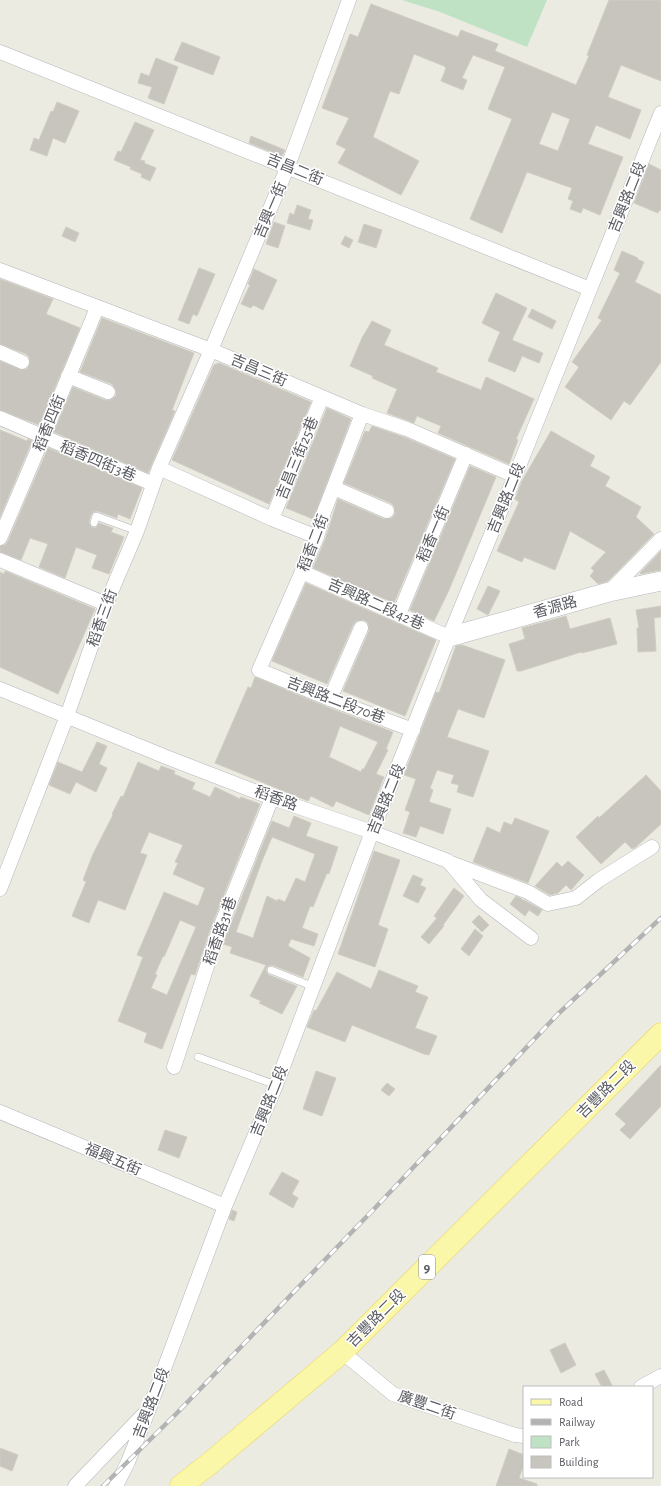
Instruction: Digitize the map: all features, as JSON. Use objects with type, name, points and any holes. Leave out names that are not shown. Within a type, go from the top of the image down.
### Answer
[{"type":"main road","name":"吉豐路二段","points":[[181,1486],[342,1352],[661,1034]]},
{"type":"street","name":"吉興一街","points":[[211,350],[288,166],[349,0]]},
{"type":"street","name":"吉昌二街","points":[[0,52],[288,166],[590,289]]},
{"type":"street","name":"吉興路二段","points":[[116,1486],[128,1462],[149,1409],[225,1206],[276,1085],[372,832],[449,637],[661,113]]},
{"type":"street","name":"吉昌三街","points":[[0,270],[211,350],[362,414],[407,429],[515,476]]},
{"type":"street","name":"稻香四街","points":[[0,538],[44,437],[59,396],[97,308]]},
{"type":"street","name":"稻香三街","points":[[0,889],[67,716],[106,604],[137,530],[159,468],[211,350]]},
{"type":"street","points":[[0,352],[22,362]]},
{"type":"street","points":[[68,376],[108,392]]},
{"type":"street","name":"吉昌三街25巷","points":[[272,519],[322,397]]},
{"type":"street","name":"稻香二街","points":[[259,670],[317,537],[324,512],[362,414]]},
{"type":"street","name":"稻香四街3巷","points":[[0,418],[153,484]]},
{"type":"street","name":"稻香一街","points":[[400,614],[466,454]]},
{"type":"street","points":[[159,468],[272,519],[317,537]]},
{"type":"street","points":[[334,488],[387,511]]},
{"type":"street","points":[[609,592],[661,539]]},
{"type":"street","points":[[0,560],[106,604]]},
{"type":"street","name":"吉興路二段42巷","points":[[302,572],[400,614],[449,637]]},
{"type":"street","name":"香源路","points":[[449,637],[609,592],[661,581]]},
{"type":"street","points":[[330,699],[361,628]]},
{"type":"street","name":"吉興路二段70巷","points":[[259,670],[330,699],[413,730]]},
{"type":"street","name":"稻香路","points":[[0,689],[166,758],[272,798],[372,832],[448,861],[481,900],[532,938]]},
{"type":"street","name":"稻香路31巷","points":[[174,1068],[219,930],[272,798]]},
{"type":"street","points":[[448,861],[528,892],[548,904],[576,898],[599,880],[652,847]]},
{"type":"street","name":"福興五街","points":[[0,1112],[225,1206]]},
{"type":"street","name":"廣豐二街","points":[[342,1352],[393,1394],[515,1435],[523,1436]]},
{"type":"street","points":[[643,1386],[661,1376]]},
{"type":"street","points":[[76,1486],[149,1409]]},
{"type":"lane","points":[[94,523],[96,516],[137,530]]},
{"type":"lane","points":[[271,970],[314,987]]},
{"type":"lane","points":[[198,1057],[276,1085]]},
{"type":"green space","points":[[402,0],[547,0],[527,47],[440,12]]},
{"type":"building","points":[[609,0],[661,0],[661,81],[621,65],[608,97],[641,110],[630,139],[596,125],[588,144],[623,157],[600,215],[583,208],[581,213],[570,209],[573,201],[568,199],[572,188],[527,172],[502,233],[470,219],[512,119],[488,109],[505,67],[473,55],[462,78],[467,80],[463,90],[441,81],[446,68],[444,66],[414,54],[399,94],[390,91],[373,137],[419,161],[401,195],[338,163],[346,149],[336,144],[349,118],[322,108],[350,34],[358,37],[371,4],[458,37],[461,30],[498,44],[495,51],[576,85],[589,56],[587,55]],"holes":[[[552,112],[570,119],[558,151],[539,144]]]},
{"type":"building","points":[[182,42],[220,57],[213,75],[174,60]]},
{"type":"building","points":[[156,58],[178,67],[164,104],[148,98],[152,87],[138,83],[141,73],[149,76]]},
{"type":"building","points":[[57,102],[79,111],[65,143],[53,138],[47,156],[30,150],[34,138],[39,140],[51,111],[53,112]]},
{"type":"building","points":[[135,122],[154,130],[140,160],[145,161],[144,163],[156,168],[150,181],[141,177],[142,174],[130,169],[131,167],[114,160],[118,151],[121,152]]},
{"type":"building","points":[[251,136],[285,150],[282,156],[249,143]]},
{"type":"building","points":[[649,164],[661,170],[661,211],[659,210],[658,213],[634,203]]},
{"type":"building","points":[[297,205],[311,210],[308,219],[313,220],[310,230],[287,223],[290,213],[294,215]]},
{"type":"building","points":[[274,222],[285,226],[278,248],[266,244]]},
{"type":"building","points":[[364,224],[382,230],[376,248],[358,242]]},
{"type":"building","points":[[66,227],[79,233],[75,242],[62,236]]},
{"type":"building","points":[[345,236],[353,240],[349,248],[341,244]]},
{"type":"building","points":[[622,251],[644,262],[635,282],[661,295],[661,362],[630,405],[624,401],[611,420],[565,387],[579,367],[572,362],[602,320],[598,318],[620,273],[614,270]]},
{"type":"building","points":[[199,268],[215,274],[197,316],[193,314],[189,324],[178,320]]},
{"type":"building","points":[[254,269],[277,280],[263,310],[253,305],[251,308],[241,304],[250,285],[248,284]]},
{"type":"building","points":[[0,279],[53,299],[46,314],[80,328],[39,425],[0,410],[0,361],[22,370],[27,369],[30,362],[29,357],[26,354],[0,344]]},
{"type":"building","points":[[496,293],[527,308],[512,340],[543,353],[539,363],[522,356],[515,372],[488,361],[500,332],[482,323]]},
{"type":"building","points":[[532,309],[556,321],[552,329],[528,317]]},
{"type":"building","points":[[102,318],[194,353],[172,410],[175,411],[148,473],[54,432],[73,387],[105,400],[110,400],[116,396],[116,390],[112,384],[80,372]]},
{"type":"building","points":[[372,321],[391,330],[384,345],[438,368],[436,372],[481,390],[486,377],[534,399],[516,439],[518,440],[509,464],[438,433],[441,426],[417,416],[414,423],[387,413],[397,389],[350,366],[362,338]]},
{"type":"building","points":[[219,363],[311,402],[269,504],[172,460],[214,365]]},
{"type":"building","points":[[327,408],[351,419],[313,519],[286,508]]},
{"type":"building","points":[[372,426],[404,437],[455,459],[394,603],[313,568],[325,540],[338,499],[384,519],[392,518],[395,514],[394,506],[391,503],[344,483],[365,431],[369,432]]},
{"type":"building","points":[[0,430],[27,441],[28,439],[32,441],[0,517]]},
{"type":"building","points":[[551,431],[595,456],[590,466],[610,477],[605,486],[641,507],[636,517],[654,534],[608,581],[598,584],[590,576],[594,571],[591,568],[606,552],[570,531],[555,570],[524,557],[522,562],[497,551],[519,502],[515,499],[523,479]]},
{"type":"building","points":[[48,448],[142,488],[130,519],[118,514],[117,518],[97,511],[93,512],[91,515],[89,522],[91,527],[96,528],[99,523],[113,528],[111,532],[124,537],[109,574],[92,568],[97,555],[76,547],[65,578],[39,567],[48,544],[30,538],[21,560],[0,552],[0,546],[5,545],[8,541]]},
{"type":"building","points":[[470,466],[496,477],[449,590],[434,621],[410,610]]},
{"type":"building","points":[[661,551],[661,570],[640,574],[640,573]]},
{"type":"building","points":[[5,571],[95,609],[58,694],[0,667],[0,572],[4,574]]},
{"type":"building","points":[[306,583],[436,640],[405,716],[343,691],[369,631],[368,623],[364,620],[356,621],[353,625],[327,684],[272,661]]},
{"type":"building","points":[[488,586],[500,591],[488,615],[477,609]]},
{"type":"building","points":[[661,606],[661,617],[654,618],[656,651],[638,652],[637,628],[639,628],[636,610]]},
{"type":"building","points":[[566,616],[570,629],[610,618],[617,644],[581,652],[517,671],[509,644],[525,639],[522,628]]},
{"type":"building","points":[[462,645],[505,660],[484,718],[458,709],[447,737],[489,751],[473,797],[457,792],[459,785],[451,783],[454,775],[437,770],[430,788],[433,790],[429,802],[451,809],[443,834],[420,826],[416,837],[403,833],[410,812],[405,810],[416,779],[404,775],[436,692],[439,693],[456,646]]},
{"type":"building","points":[[255,677],[327,707],[393,732],[386,749],[388,750],[376,774],[384,777],[369,815],[336,801],[333,807],[311,796],[308,801],[215,763],[248,687],[251,688]],"holes":[[[340,726],[378,742],[361,772],[329,757]]]},
{"type":"building","points":[[97,742],[107,746],[99,764],[107,768],[96,792],[76,782],[70,794],[49,785],[58,762],[82,772]]},
{"type":"building","points":[[138,762],[159,771],[161,766],[175,771],[174,774],[195,783],[192,789],[210,797],[215,787],[240,799],[241,797],[260,804],[211,927],[195,975],[191,974],[162,1049],[144,1042],[147,1033],[118,1021],[143,957],[137,955],[164,892],[198,906],[205,888],[173,874],[178,863],[175,862],[183,845],[149,832],[140,853],[147,855],[125,910],[98,900],[89,923],[72,916],[86,882],[83,880],[93,854],[121,796],[123,797]],"holes":[[[180,920],[196,927],[167,995],[151,988],[157,975],[155,974]]]},
{"type":"building","points":[[646,775],[661,791],[661,824],[636,847],[632,849],[625,842],[601,864],[576,837]]},
{"type":"building","points":[[294,816],[311,823],[306,836],[338,847],[329,874],[327,873],[313,907],[310,906],[302,928],[318,934],[314,946],[291,939],[288,946],[310,958],[303,977],[272,965],[268,966],[266,969],[269,975],[297,986],[282,1014],[259,1003],[261,1001],[250,996],[266,965],[230,953],[232,947],[223,944],[272,821],[289,828]],"holes":[[[272,837],[315,854],[305,882],[296,878],[285,902],[278,899],[277,901],[267,896],[253,938],[236,932]]]},
{"type":"building","points":[[515,818],[549,831],[528,883],[473,862],[487,827],[500,833],[504,822],[512,825]]},
{"type":"building","points":[[374,851],[400,860],[378,925],[388,929],[375,967],[338,954]]},
{"type":"building","points":[[568,861],[584,875],[571,890],[566,885],[558,893],[550,895],[535,886],[557,862],[562,867]]},
{"type":"building","points":[[413,875],[423,879],[420,885],[426,888],[418,903],[403,896]]},
{"type":"building","points":[[454,888],[464,896],[443,925],[444,926],[429,944],[421,937],[437,918],[434,916]]},
{"type":"building","points":[[516,896],[542,910],[538,916],[529,910],[525,916],[510,904]]},
{"type":"building","points":[[479,915],[489,925],[482,932],[472,922]]},
{"type":"building","points":[[475,929],[483,936],[469,956],[461,949]]},
{"type":"building","points":[[379,970],[418,986],[415,992],[428,997],[415,1028],[437,1036],[429,1055],[352,1025],[345,1042],[307,1027],[314,1010],[316,1011],[337,972],[371,989]]},
{"type":"building","points":[[661,1065],[661,1106],[630,1139],[620,1130],[626,1124],[615,1114]]},
{"type":"building","points":[[316,1071],[336,1078],[322,1116],[303,1109]]},
{"type":"building","points":[[387,1083],[395,1089],[389,1096],[381,1090]]},
{"type":"building","points":[[165,1130],[187,1137],[179,1158],[158,1150]]},
{"type":"building","points":[[282,1172],[299,1181],[292,1194],[298,1198],[293,1208],[269,1194]]},
{"type":"building","points":[[232,1210],[237,1212],[234,1221],[229,1219]]},
{"type":"building","points":[[565,1343],[576,1365],[561,1373],[550,1350]]},
{"type":"building","points":[[604,1370],[612,1386],[601,1386],[595,1374]]},
{"type":"building","points":[[0,1448],[18,1455],[12,1471],[0,1466]]},
{"type":"building","points":[[509,1449],[523,1455],[523,1467],[519,1478],[537,1484],[537,1486],[496,1486]]},
{"type":"railway","points":[[103,1486],[176,1414],[375,1208],[558,1014],[661,918]]}]
